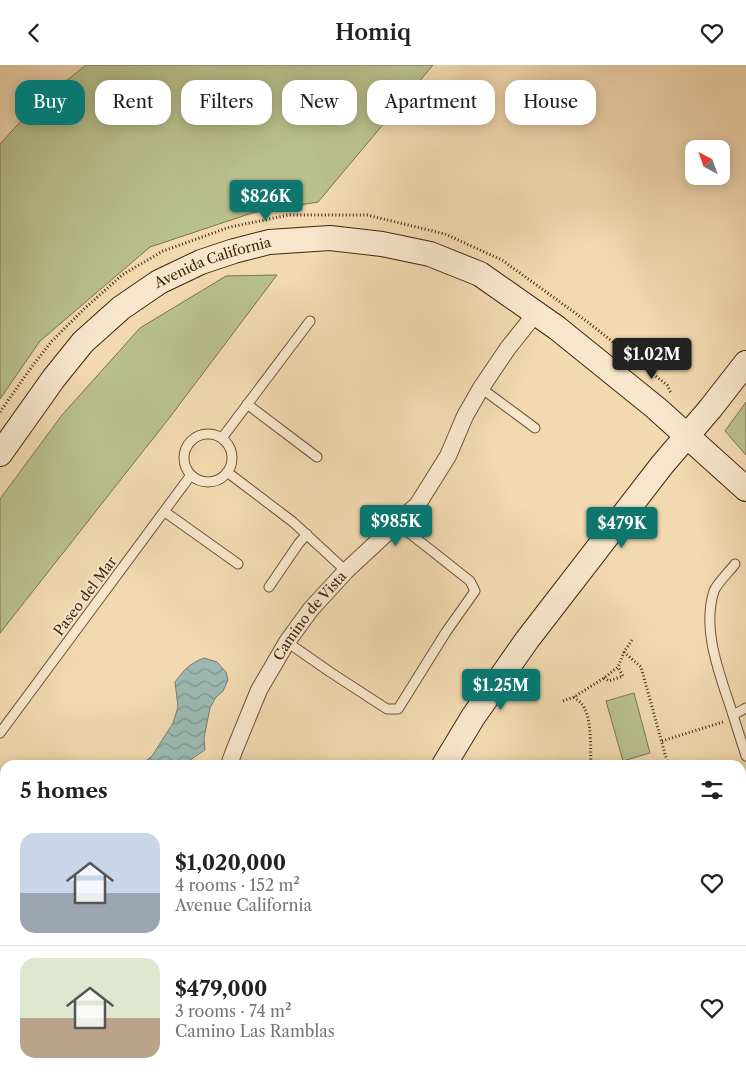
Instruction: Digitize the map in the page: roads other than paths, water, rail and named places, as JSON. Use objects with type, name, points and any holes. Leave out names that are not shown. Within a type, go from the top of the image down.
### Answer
[{"type":"street","name":"Avenida California","points":[[0,454],[54,378],[83,342],[121,308],[159,282],[201,262],[234,251],[269,242],[330,238],[382,244],[430,254],[480,274],[557,328],[656,408],[746,489]]},
{"type":"street","name":"Camino de Vista","points":[[230,760],[260,690],[287,642],[311,609],[346,571],[418,504],[448,456],[465,416],[481,388],[508,348],[536,313]]},
{"type":"street","points":[[447,760],[473,717],[527,640],[662,465],[746,363]]},
{"type":"lane","points":[[222,438],[310,321]]},
{"type":"lane","points":[[481,388],[535,428]]},
{"type":"lane","points":[[247,404],[317,457]]},
{"type":"lane","points":[[204,434],[213,434],[222,438],[232,454],[227,472],[221,478],[214,481],[198,480],[186,468],[184,460],[185,451],[189,443],[196,437],[204,434]]},
{"type":"lane","points":[[227,472],[293,522],[346,571]]},
{"type":"lane","name":"Paseo del Mar","points":[[0,733],[192,475]]},
{"type":"lane","points":[[165,511],[238,565]]},
{"type":"lane","points":[[287,642],[387,709],[398,709],[475,591],[470,581],[398,523]]},
{"type":"lane","points":[[269,587],[299,543],[307,535]]},
{"type":"lane","points":[[735,564],[714,589],[710,616],[713,651],[746,756]]},
{"type":"lane","points":[[733,715],[746,708]]},
{"type":"water","points":[[204,658],[217,662],[226,672],[228,680],[223,691],[216,697],[210,708],[204,738],[205,750],[191,760],[147,760],[152,756],[173,723],[178,707],[175,682],[195,662]]}]
